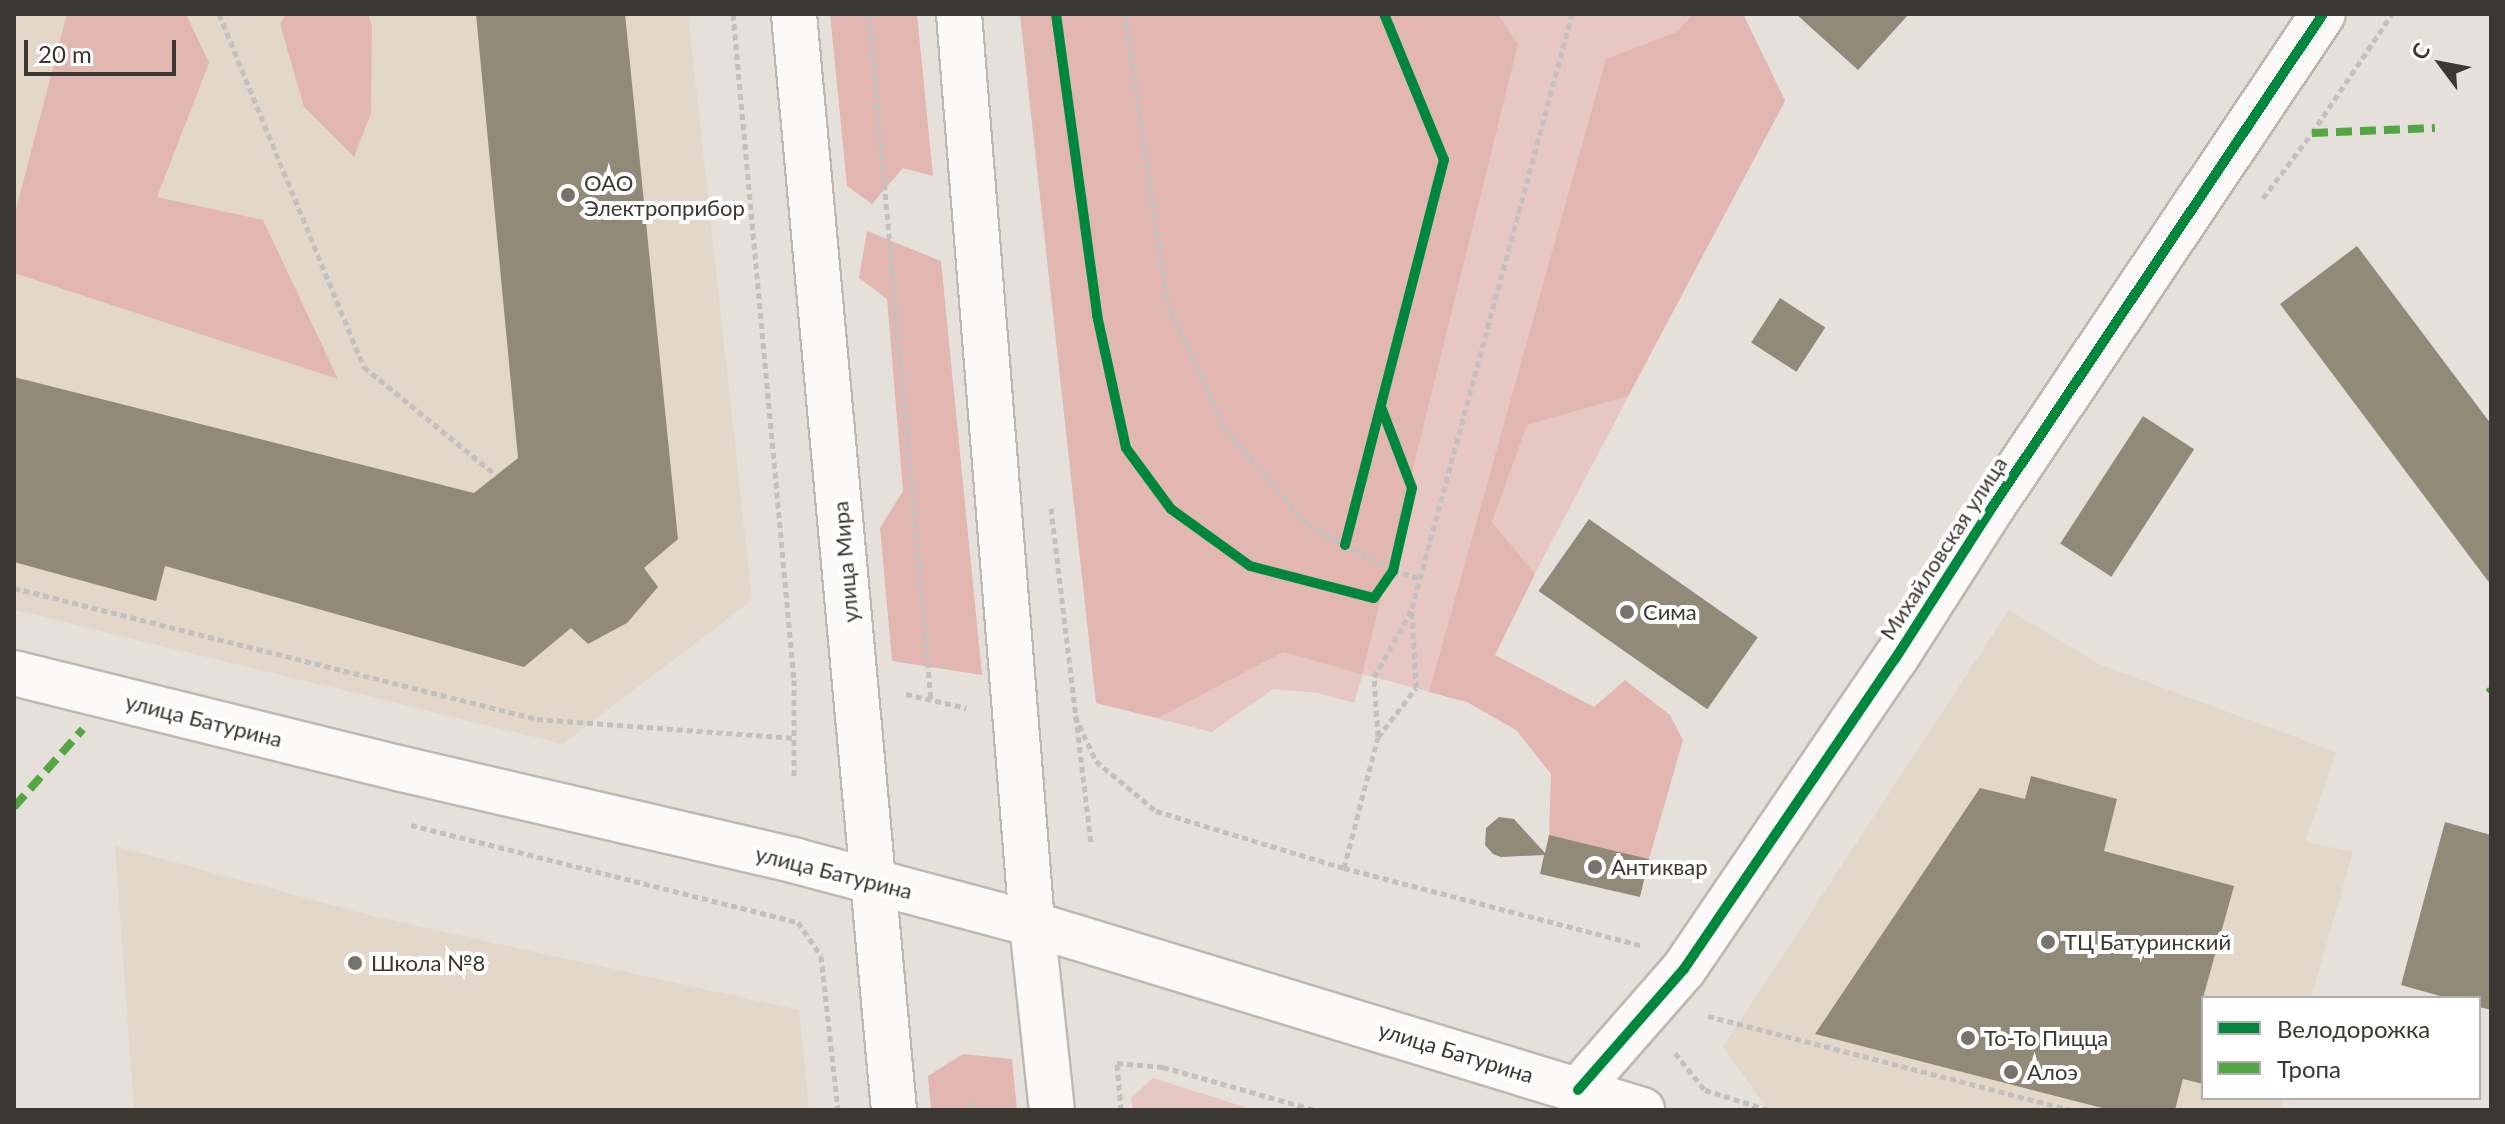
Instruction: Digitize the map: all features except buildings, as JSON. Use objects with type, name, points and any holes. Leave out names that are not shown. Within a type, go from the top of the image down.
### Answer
[{"type":"main road","name":"улица Мира","points":[[794,14],[894,1110]]},
{"type":"main road","points":[[959,14],[1032,924],[1052,1110]]},
{"type":"main road","name":"Михайловская улица","points":[[1578,1090],[1684,969],[1895,659],[1993,506],[2323,14]]},
{"type":"main road","name":"улица Батурина","points":[[14,673],[872,881],[1032,924],[1642,1110]]},
{"type":"path","points":[[219,14],[364,367],[496,475]]},
{"type":"path","points":[[733,14],[794,680],[794,778]]},
{"type":"path","points":[[869,14],[931,700]]},
{"type":"path","points":[[1125,14],[1167,301],[1224,428],[1308,525],[1345,545],[1390,576],[1420,578]]},
{"type":"path","points":[[1344,868],[1378,737],[1374,677],[1412,608],[1572,14]]},
{"type":"path","points":[[1345,545],[1349,530]]},
{"type":"path","points":[[1390,576],[1396,557]]},
{"type":"path","points":[[14,588],[537,719],[794,738]]},
{"type":"path","points":[[1378,737],[1416,688],[1412,608]]},
{"type":"path","points":[[892,691],[970,709]]},
{"type":"path","points":[[1073,711],[1096,761],[1156,811],[1344,868],[1648,947]]},
{"type":"path","points":[[798,922],[821,956],[838,1110]]},
{"type":"path","points":[[1700,1013],[2071,1110]]},
{"type":"path","points":[[1675,1053],[1705,1090],[1769,1110]]},
{"type":"path","points":[[1121,1110],[1117,1063],[1163,1067],[1315,1110]]},
{"type":"path","points":[[972,1101],[973,1110]]},
{"type":"shaded area","points":[[14,14],[688,14],[752,600],[563,744],[14,610]]},
{"type":"shaded area","points":[[67,14],[186,14],[209,63],[157,197],[263,220],[338,379],[14,273],[14,217]]},
{"type":"shaded area","points":[[286,14],[368,14],[372,26],[371,113],[354,157],[304,107],[280,24]]},
{"type":"shaded area","points":[[830,14],[917,14],[933,176],[903,168],[872,204],[847,186]]},
{"type":"shaded area","points":[[1020,14],[1743,14],[1785,100],[1467,702],[1363,674],[1354,703],[1318,693],[1273,689],[1212,732],[1096,703]]},
{"type":"shaded area","points":[[1020,14],[1498,14],[1518,44],[1362,674],[1283,652],[1158,718],[1096,703]]},
{"type":"shaded area","points":[[1693,14],[1743,14],[1785,101],[1628,396],[1527,425],[1492,522],[1535,574],[1495,655],[1594,707],[1625,680],[1670,715],[1683,740],[1649,859],[1549,835],[1551,774],[1516,730],[1467,702],[1429,692],[1606,59],[1677,32]]},
{"type":"shaded area","points":[[867,231],[941,261],[982,675],[892,661],[880,528],[903,491],[887,299],[859,278]]},
{"type":"shaded area","points":[[2009,610],[2099,664],[2336,752],[2305,842],[2353,852],[2312,996],[2201,996],[2201,1100],[2282,1100],[2280,1110],[1768,1110],[1723,1047]]},
{"type":"shaded area","name":"Школа №8","points":[[115,846],[372,916],[799,1010],[809,1110],[134,1110]]},
{"type":"shaded area","points":[[963,1054],[1012,1059],[1017,1110],[931,1110],[928,1076]]},
{"type":"shaded area","points":[[1153,1078],[1254,1110],[1133,1110],[1131,1098]]},
{"type":"marked path","points":[[2312,133],[2435,128]]},
{"type":"marked path","points":[[2488,693],[2491,690]]},
{"type":"marked path","points":[[14,807],[83,729]]},
{"type":"cycle path","points":[[1056,14],[1097,315],[1126,448],[1171,509],[1250,566],[1374,598],[1393,571],[1412,488],[1381,407]]},
{"type":"cycle path","points":[[1345,545],[1444,160],[1384,14]]},
{"type":"cycle path","points":[[1578,1090],[1684,969],[1895,659],[1993,506],[2323,14]]},
{"type":"place","name":"ОАО Электроприбор","points":[[568,195]]},
{"type":"place","name":"Сима","points":[[1627,612]]},
{"type":"place","name":"Антиквар","points":[[1595,867]]},
{"type":"place","name":"ТЦ Батуринский","points":[[2048,942]]},
{"type":"place","name":"Школа №8","points":[[355,963]]},
{"type":"place","name":"То-То Пицца","points":[[1968,1038]]},
{"type":"place","name":"Алоэ","points":[[2011,1072]]}]
